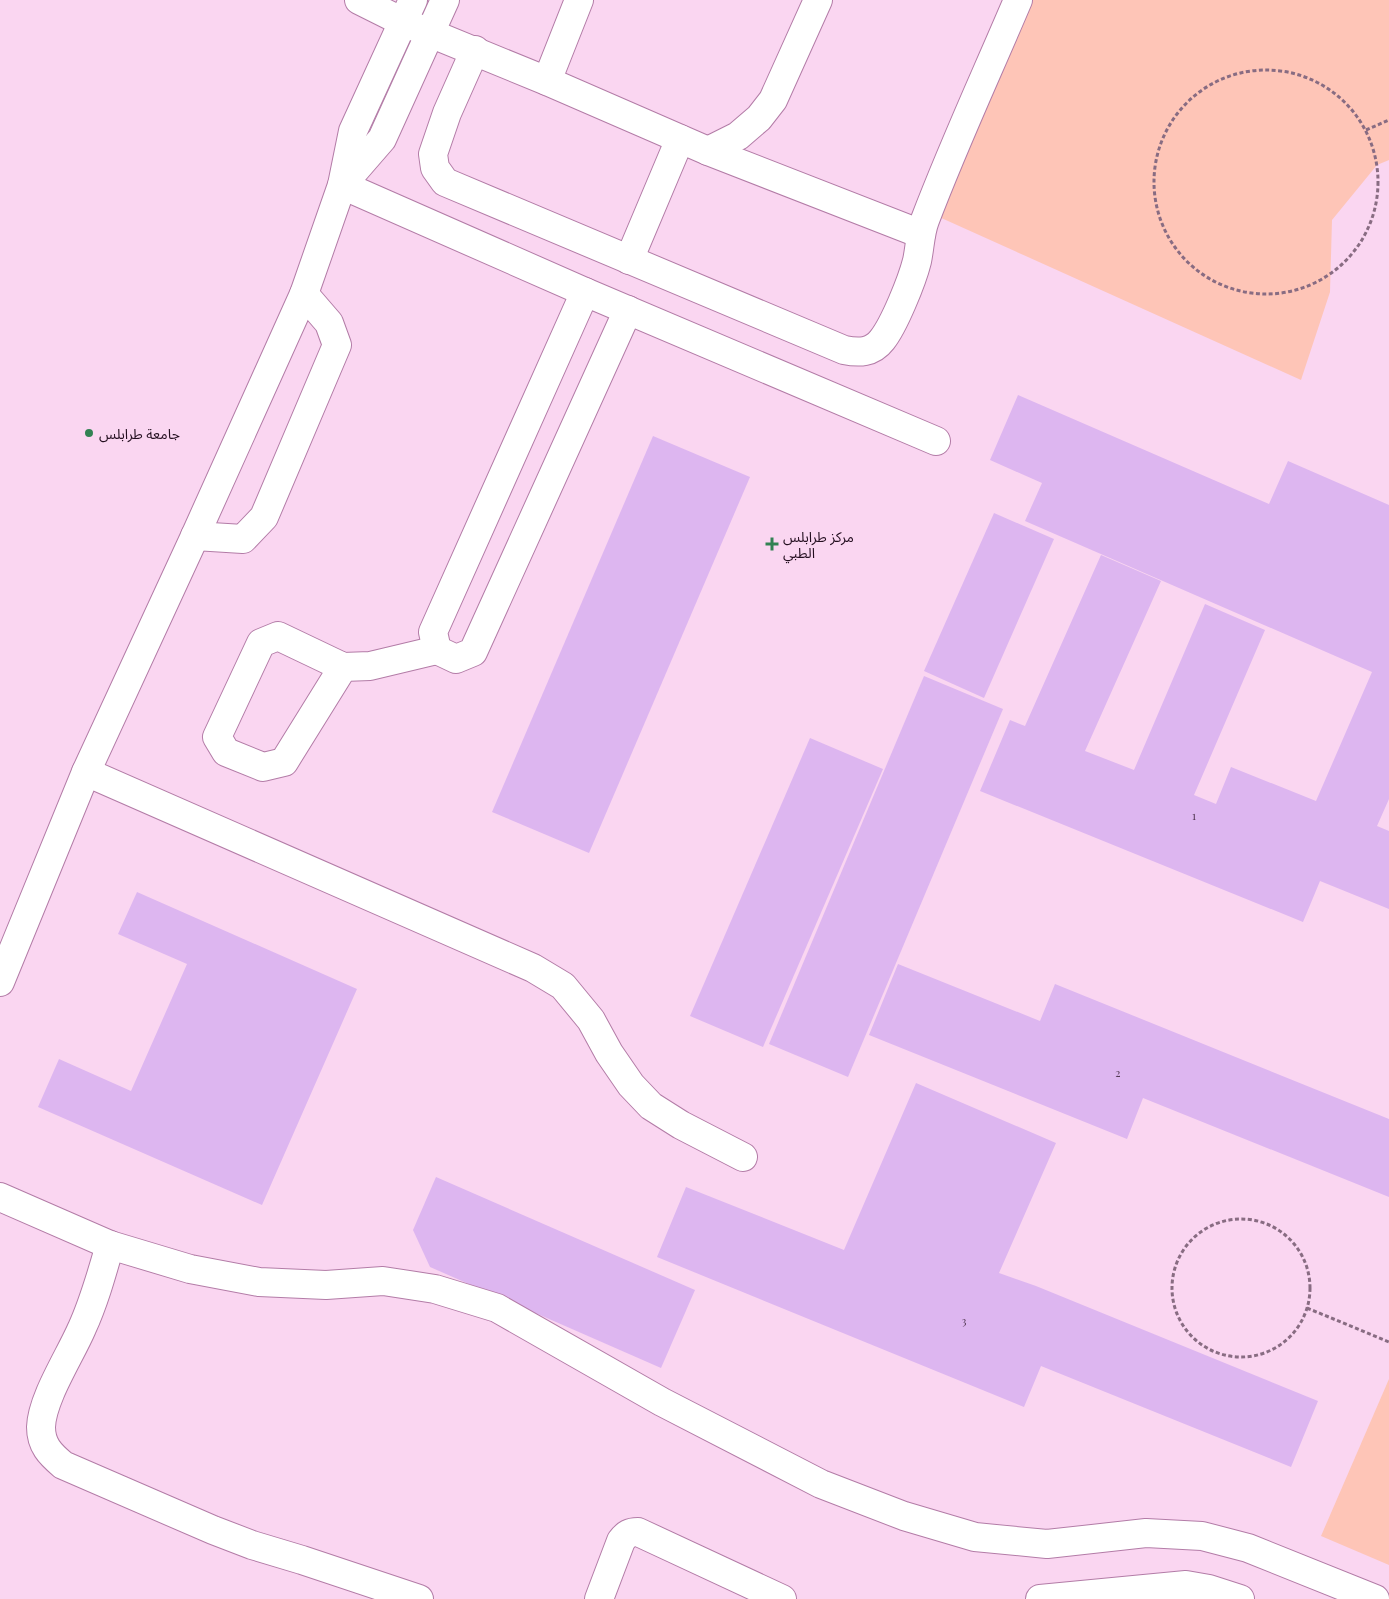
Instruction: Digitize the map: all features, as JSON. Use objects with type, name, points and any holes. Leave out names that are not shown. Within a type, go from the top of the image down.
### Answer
[{"type":"lane","points":[[342,185],[382,139],[445,0]]},
{"type":"lane","points":[[548,81],[579,0]]},
{"type":"lane","points":[[708,151],[738,136],[759,118],[773,100],[818,0]]},
{"type":"lane","points":[[475,50],[435,147],[433,161],[439,176],[445,182],[844,350],[863,352],[881,342],[910,284],[928,212],[1018,0]]},
{"type":"lane","points":[[359,2],[408,11],[430,33],[475,50],[708,151],[921,234]]},
{"type":"lane","points":[[0,982],[86,772],[304,294],[342,185],[352,131],[408,11]]},
{"type":"lane","points":[[629,260],[680,139]]},
{"type":"lane","points":[[342,185],[585,292],[936,441]]},
{"type":"lane","points":[[437,650],[433,632],[585,292]]},
{"type":"lane","points":[[195,536],[243,539],[264,517],[337,345],[330,323],[304,294]]},
{"type":"lane","points":[[343,667],[284,762],[263,767],[226,752],[217,737],[261,643],[278,636],[343,667],[370,666],[437,650],[456,659],[473,652],[628,310]]},
{"type":"lane","points":[[86,772],[533,968],[563,986],[591,1020],[609,1053],[631,1085],[651,1106],[681,1125],[743,1157]]},
{"type":"lane","points":[[0,1197],[110,1245],[190,1269],[259,1282],[326,1285],[383,1281],[436,1289],[497,1308],[662,1402],[821,1484],[904,1516],[975,1537],[1047,1544],[1146,1532],[1202,1536],[1248,1548],[1375,1599]]},
{"type":"lane","points":[[110,1245],[83,1327],[45,1406],[41,1426],[43,1441],[50,1454],[63,1465],[213,1530],[252,1545],[418,1599]]},
{"type":"lane","points":[[599,1599],[621,1541],[631,1532],[638,1532],[782,1599]]},
{"type":"lane","points":[[1040,1599],[1186,1585],[1209,1589],[1240,1599]]},
{"type":"path","points":[[1277,70],[1313,80],[1344,100],[1366,130],[1377,165],[1377,202],[1364,237],[1342,266],[1310,286],[1275,295],[1238,292],[1204,277],[1176,251],[1158,219],[1152,182],[1159,145],[1177,112],[1205,87],[1239,73],[1277,70]]},
{"type":"path","points":[[1366,130],[1389,120]]},
{"type":"path","points":[[1240,1218],[1262,1222],[1284,1233],[1300,1250],[1309,1272],[1310,1296],[1307,1308],[1304,1319],[1290,1338],[1270,1351],[1246,1357],[1223,1356],[1201,1345],[1185,1330],[1175,1311],[1172,1297],[1171,1289],[1174,1267],[1184,1248],[1199,1232],[1218,1222],[1240,1218]]},
{"type":"path","points":[[1307,1308],[1389,1342]]},
{"type":"shaded area","points":[[1024,0],[1389,0],[1389,160],[1377,165],[1332,220],[1330,292],[1301,380],[928,212]]},
{"type":"shaded area","points":[[1389,1379],[1389,1565],[1321,1536]]},
{"type":"building","points":[[1018,395],[1269,504],[1288,461],[1389,505],[1389,799],[1377,826],[1389,831],[1389,909],[1320,881],[1303,922],[980,791],[1010,720],[1025,726],[1101,555],[1161,581],[1085,751],[1134,770],[1205,604],[1265,630],[1194,795],[1216,804],[1231,767],[1316,801],[1372,672],[1025,521],[1042,483],[990,460]]},
{"type":"building","points":[[653,436],[750,477],[589,853],[492,812]]},
{"type":"building","points":[[994,513],[1054,539],[984,698],[924,671]]},
{"type":"building","points":[[924,676],[1003,709],[848,1077],[769,1044]]},
{"type":"building","points":[[810,738],[883,769],[763,1047],[690,1016]]},
{"type":"building","points":[[137,892],[357,989],[262,1205],[38,1107],[59,1059],[131,1091],[187,964],[118,934]]},
{"type":"building","points":[[898,964],[1040,1021],[1055,984],[1389,1119],[1389,1197],[1143,1098],[1127,1139],[869,1035]]},
{"type":"building","points":[[916,1083],[1056,1143],[999,1273],[1036,1286],[1318,1401],[1291,1467],[1041,1366],[1024,1407],[657,1257],[686,1187],[844,1250]]},
{"type":"building","points":[[436,1177],[695,1290],[661,1368],[430,1267],[413,1230]]},
{"type":"place","name":"جامعة طرابلس","points":[[89,433]]},
{"type":"place","name":"مركز طرابلس الطبي","points":[[772,544]]}]
